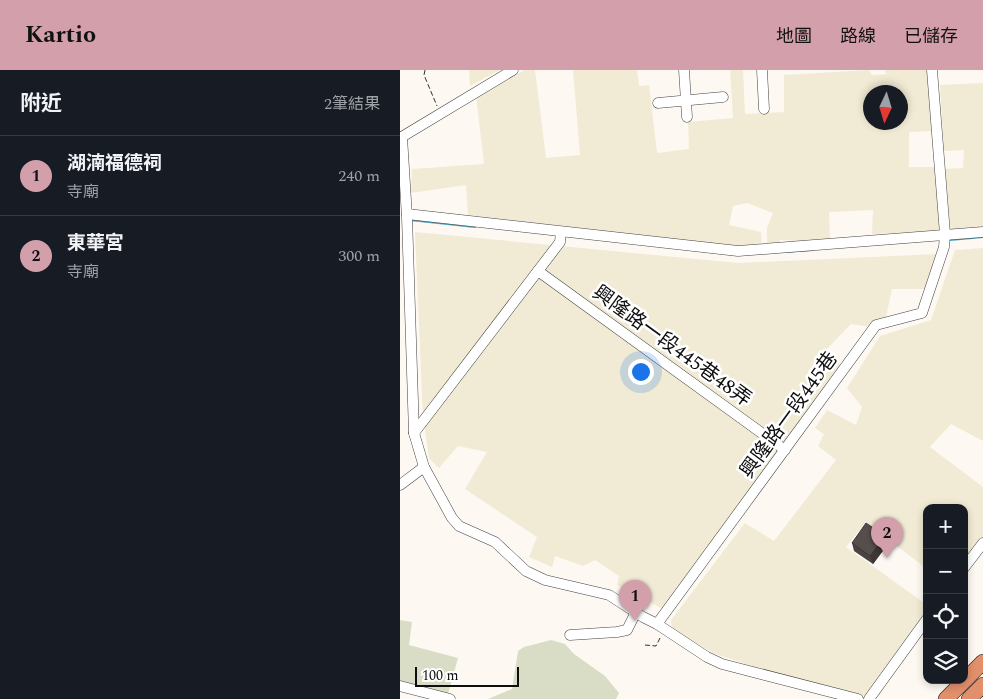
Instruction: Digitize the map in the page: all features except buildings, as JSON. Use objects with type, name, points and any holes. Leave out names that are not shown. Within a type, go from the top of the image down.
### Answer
[{"type":"highway","points":[[946,699],[983,662]]},
{"type":"highway","points":[[969,699],[983,684]]},
{"type":"street","points":[[513,70],[401,138],[407,218],[414,433],[424,467],[452,518],[459,526],[494,542],[526,571],[545,580],[609,595],[661,626],[707,657],[722,664],[858,699]]},
{"type":"street","points":[[684,70],[687,118]]},
{"type":"street","points":[[762,70],[764,109]]},
{"type":"street","points":[[932,70],[944,238]]},
{"type":"street","points":[[658,103],[723,97]]},
{"type":"street","points":[[407,218],[561,235],[738,251],[944,238],[983,232]]},
{"type":"street","points":[[414,433],[560,242],[561,235]]},
{"type":"street","name":"興隆路一段445巷","points":[[661,626],[876,325],[922,313],[944,238]]},
{"type":"street","name":"興隆路一段445巷48弄","points":[[538,271],[785,450]]},
{"type":"street","points":[[400,484],[424,467]]},
{"type":"street","points":[[968,563],[983,543]]},
{"type":"street","points":[[570,635],[627,630],[636,612]]},
{"type":"street","points":[[869,699],[923,625]]},
{"type":"street","points":[[400,686],[450,699]]},
{"type":"path","points":[[425,70],[424,76],[440,113]]},
{"type":"path","points":[[645,645],[656,646],[661,626]]},
{"type":"shaded area","points":[[469,70],[500,70],[470,86]]},
{"type":"shaded area","points":[[525,70],[535,70],[546,158],[580,155],[573,70],[637,70],[639,86],[649,85],[657,153],[689,149],[688,122],[733,118],[730,70],[743,70],[745,114],[784,112],[784,75],[869,70],[872,75],[886,74],[885,70],[928,70],[932,131],[909,132],[909,167],[936,167],[940,231],[872,234],[873,210],[829,212],[830,241],[792,244],[791,240],[780,240],[779,245],[767,245],[767,228],[773,213],[747,203],[733,206],[729,225],[761,232],[762,245],[735,246],[468,215],[466,185],[411,193],[412,169],[484,164],[476,96]]},
{"type":"shaded area","points":[[983,83],[983,228],[950,230],[945,169],[963,168],[964,150],[944,151],[940,85]]},
{"type":"shaded area","points":[[415,232],[738,263],[938,254],[925,289],[892,289],[886,317],[872,327],[851,324],[824,352],[840,365],[663,609],[617,585],[619,576],[595,560],[583,566],[555,556],[552,567],[529,557],[537,537],[465,489],[487,452],[458,446],[439,468],[429,458],[423,417]]},
{"type":"shaded area","points":[[983,248],[983,441],[951,424],[930,447],[983,487],[983,544],[968,561],[968,504],[923,504],[923,566],[866,522],[846,547],[923,602],[923,623],[867,697],[755,667],[713,653],[672,628],[671,620],[745,523],[774,541],[836,460],[818,446],[824,434],[815,428],[827,410],[856,425],[862,407],[847,388],[880,336],[931,320],[955,250]]},
{"type":"green space","points":[[400,620],[412,622],[409,645],[458,658],[448,694],[400,682]]},
{"type":"green space","points":[[551,640],[565,644],[574,654],[605,676],[619,693],[616,699],[488,699],[512,689],[518,651],[524,647]]},
{"type":"waterway","points":[[410,220],[475,227]]},
{"type":"waterway","points":[[950,240],[983,237]]},
{"type":"waterway","points":[[783,252],[813,250]]},
{"type":"place","name":"東華宮","points":[[887,558]]},
{"type":"place","name":"湖湳福德祠","points":[[635,621]]}]
